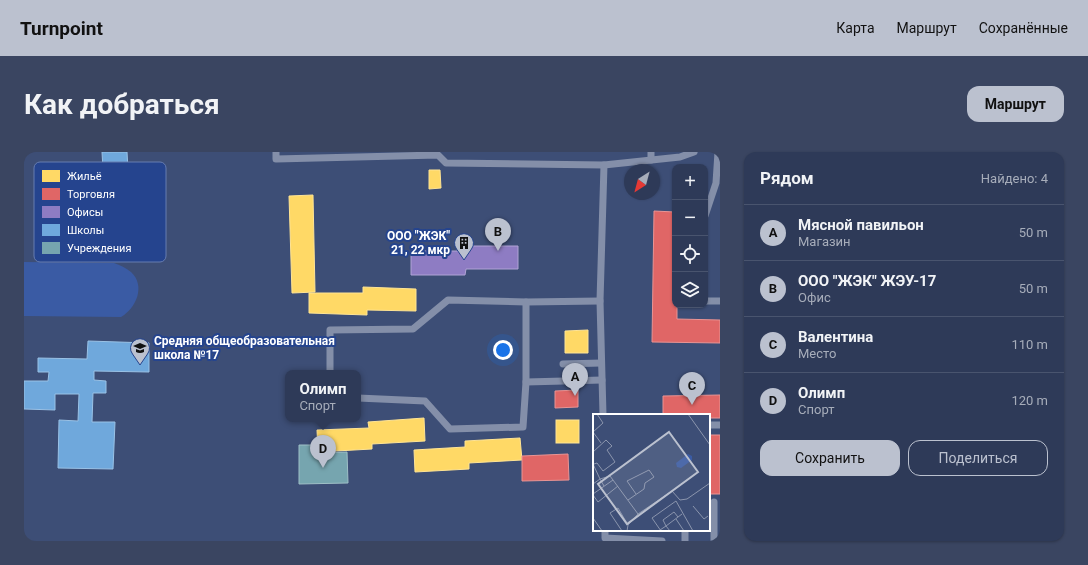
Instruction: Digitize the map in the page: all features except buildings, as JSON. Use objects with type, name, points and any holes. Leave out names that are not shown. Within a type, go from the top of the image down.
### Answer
[{"type":"lane","points":[[276,152],[276,159],[438,155],[446,164],[604,165],[680,157],[694,152]]},
{"type":"lane","points":[[650,160],[651,152]]},
{"type":"lane","points":[[708,207],[716,183],[718,152]]},
{"type":"lane","points":[[603,414],[600,301],[604,165]]},
{"type":"lane","points":[[330,370],[330,330],[414,329],[448,300],[526,302],[600,301]]},
{"type":"lane","points":[[708,301],[720,301]]},
{"type":"lane","points":[[361,398],[425,401],[450,429],[523,427],[526,382],[526,302]]},
{"type":"lane","points":[[563,364],[601,363]]},
{"type":"lane","points":[[526,382],[602,380]]},
{"type":"lane","points":[[714,502],[714,541]]},
{"type":"lane","points":[[605,531],[605,538],[662,541]]},
{"type":"shaded area","points":[[24,262],[114,263],[131,272],[138,284],[137,296],[131,308],[121,317],[24,316]]},
{"type":"place","name":"ООО \"ЖЭК\" ЖЭУ-17","points":[[498,251]]},
{"type":"place","name":"ООО \"ЖЭК\" 21, 22 мкр","points":[[464,260]]},
{"type":"place","name":"Средняя общеобразовательная школа №17","points":[[140,365]]},
{"type":"place","name":"Мясной павильон","points":[[575,396]]},
{"type":"place","name":"Валентина","points":[[692,405]]},
{"type":"place","name":"Олимп","points":[[323,468]]}]
